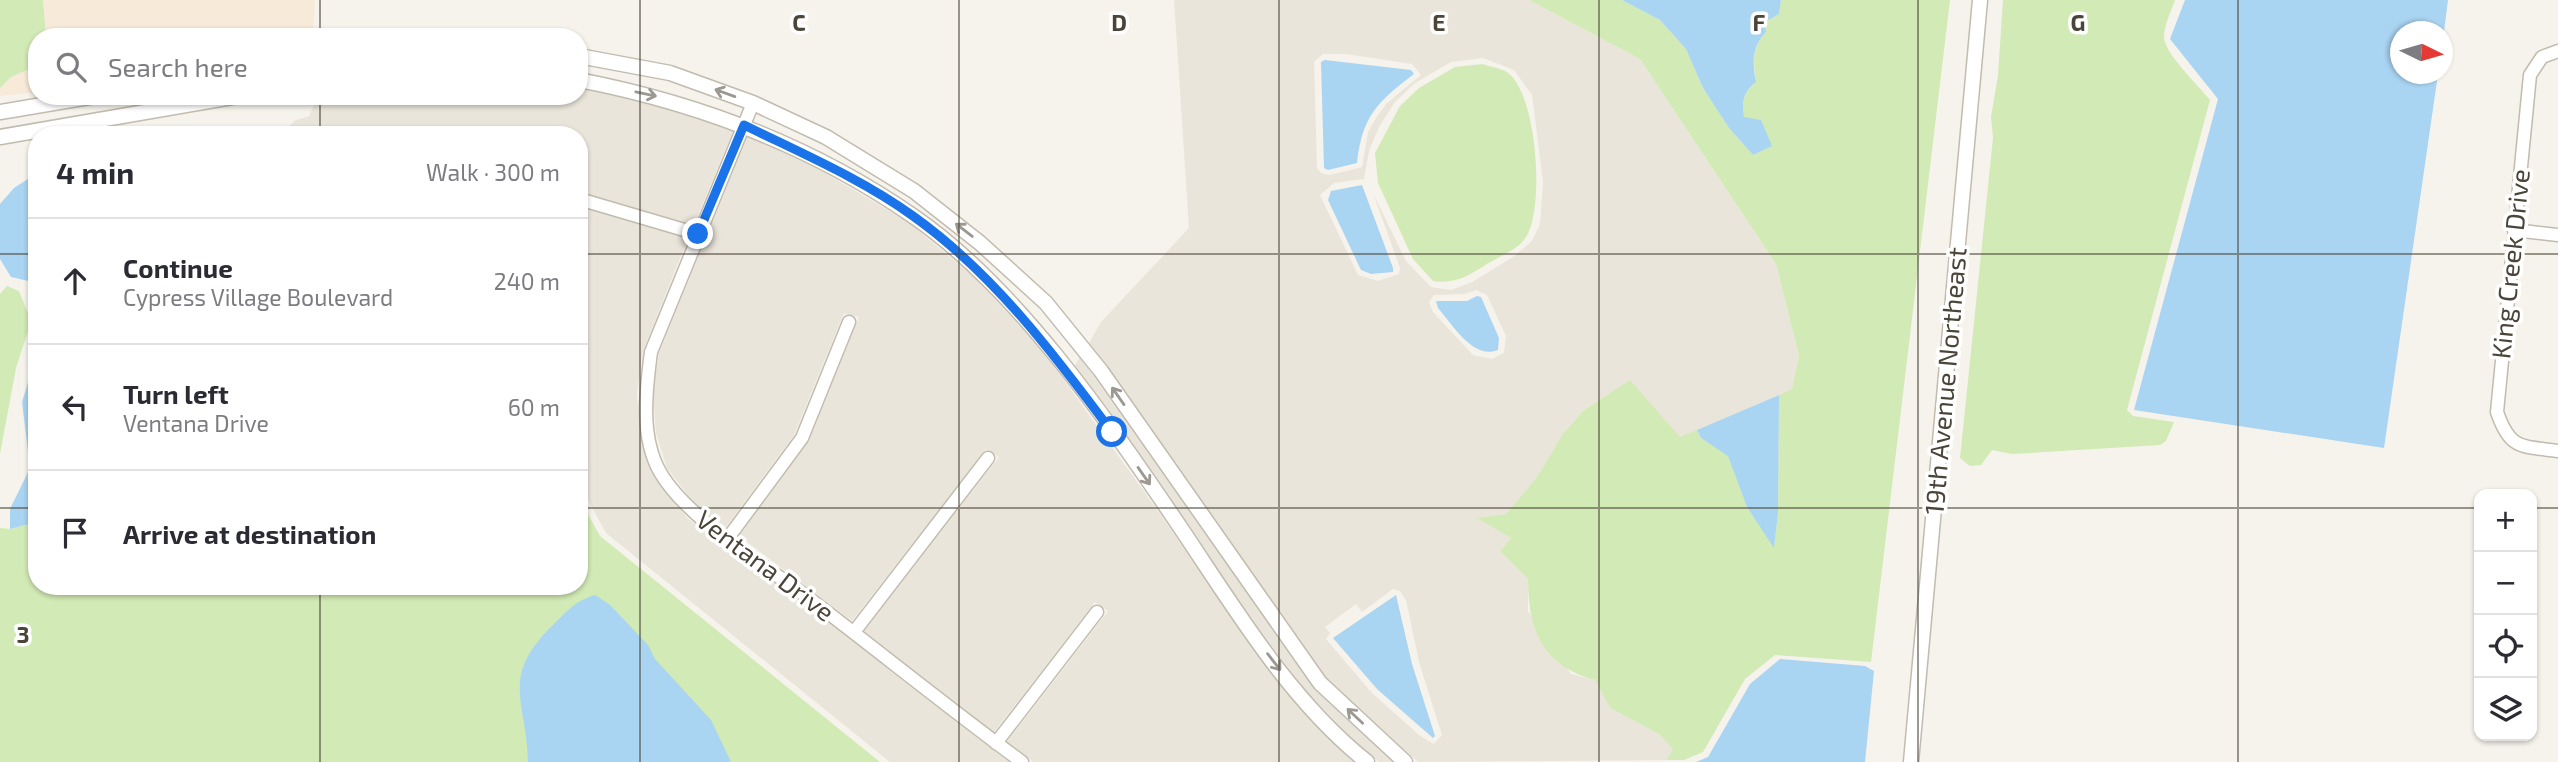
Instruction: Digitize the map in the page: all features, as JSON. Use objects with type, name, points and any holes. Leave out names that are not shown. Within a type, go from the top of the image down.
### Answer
[{"type":"street","name":"19th Avenue Northeast","points":[[1911,762],[1980,0]]},
{"type":"street","name":"King Creek Drive","points":[[2558,51],[2542,57],[2530,75],[2497,412],[2504,434],[2522,446],[2558,451]]},
{"type":"street","points":[[588,58],[670,73],[753,103],[826,137],[914,191],[980,243],[1046,303],[1101,371],[1320,682],[1405,762]]},
{"type":"street","points":[[588,82],[657,97],[744,125],[824,164],[913,216],[979,273],[1049,346],[1299,695],[1367,762]]},
{"type":"street","name":"Ventana Drive","points":[[753,103],[651,352],[645,393],[649,434],[660,471],[692,512],[854,632],[1022,762]]},
{"type":"street","points":[[0,112],[42,105]]},
{"type":"street","points":[[64,126],[186,105]]},
{"type":"street","points":[[0,137],[28,132]]},
{"type":"street","points":[[588,202],[698,234]]},
{"type":"street","points":[[2514,230],[2558,235]]},
{"type":"street","points":[[729,538],[802,438],[849,322]]},
{"type":"street","points":[[854,632],[988,458]]},
{"type":"street","points":[[996,743],[1097,612]]},
{"type":"shaded area","points":[[43,0],[315,0],[313,28],[45,28]]},
{"type":"shaded area","points":[[1174,0],[1529,0],[1640,59],[1776,264],[1799,356],[1792,389],[1680,438],[1630,381],[1583,411],[1562,435],[1537,477],[1506,514],[1478,518],[1511,538],[1500,551],[1528,579],[1528,611],[1571,674],[1595,680],[1610,708],[1659,734],[1673,749],[1666,760],[1418,762],[1326,678],[1089,343],[1101,322],[1189,228]],"holes":[[[1323,54],[1346,54],[1412,64],[1421,75],[1386,104],[1376,118],[1368,132],[1362,167],[1330,175],[1321,173],[1317,168],[1314,62]],[[1483,58],[1514,70],[1532,95],[1543,182],[1540,224],[1532,241],[1513,257],[1472,282],[1451,290],[1431,287],[1406,261],[1373,193],[1400,268],[1399,274],[1378,281],[1358,275],[1320,195],[1334,183],[1364,179],[1369,151],[1379,127],[1395,102],[1415,83],[1451,62]],[[1476,290],[1487,295],[1506,336],[1504,353],[1492,359],[1473,355],[1433,312],[1429,302],[1434,295],[1465,294]],[[1393,589],[1400,591],[1406,600],[1419,662],[1442,735],[1434,744],[1419,735],[1372,693],[1326,639],[1330,633],[1325,627],[1356,604],[1362,612]]]},
{"type":"shaded area","points":[[28,69],[28,93],[0,96],[0,88],[11,77]]},
{"type":"shaded area","points":[[588,89],[655,104],[734,129],[694,225],[588,195],[588,126],[290,126],[294,121],[309,116],[314,105],[588,105]]},
{"type":"shaded area","points":[[748,135],[820,170],[908,222],[974,277],[1043,351],[1293,699],[1356,762],[1033,762],[1007,742],[1108,611],[1095,602],[994,732],[864,631],[999,457],[986,449],[852,621],[739,536],[809,441],[859,317],[844,313],[794,435],[726,527],[697,507],[667,468],[656,433],[653,394],[659,353]]},
{"type":"shaded area","points":[[588,209],[688,238],[643,351],[637,394],[640,435],[652,473],[687,518],[849,637],[1009,762],[890,762],[606,533],[588,500]]},
{"type":"shaded area","points":[[1080,357],[1314,687],[1393,762],[1379,762],[1361,748],[1306,691],[1074,367]]},
{"type":"green space","points":[[0,0],[43,0],[45,28],[28,28],[28,70],[11,77],[0,88]]},
{"type":"green space","points":[[1529,0],[1622,0],[1660,20],[1686,49],[1703,88],[1729,128],[1753,155],[1771,146],[1761,120],[1744,118],[1743,102],[1748,89],[1756,82],[1755,55],[1758,43],[1766,32],[1765,22],[1779,14],[1781,0],[1950,0],[1871,662],[1775,655],[1745,679],[1703,752],[1684,760],[1666,760],[1673,749],[1659,734],[1610,708],[1595,680],[1577,674],[1551,656],[1535,630],[1528,579],[1500,551],[1511,538],[1477,518],[1506,514],[1537,477],[1562,435],[1583,411],[1630,380],[1680,437],[1697,430],[1701,438],[1728,455],[1747,507],[1774,547],[1778,513],[1779,395],[1792,389],[1799,356],[1776,264],[1640,59]]},
{"type":"green space","points":[[2003,0],[2175,0],[2165,28],[2166,44],[2210,100],[2127,410],[2133,416],[2174,422],[2166,441],[2160,445],[2012,454],[1992,450],[1981,465],[1970,466],[1960,458],[1993,138],[1991,117],[1998,75]]},
{"type":"green space","points":[[1483,64],[1508,73],[1518,85],[1526,103],[1535,152],[1535,202],[1532,222],[1523,242],[1508,252],[1462,278],[1433,281],[1413,259],[1378,183],[1375,153],[1400,106],[1419,88],[1455,67]]},
{"type":"green space","points":[[7,286],[19,291],[28,314],[28,331],[16,368],[0,454],[0,294]]},
{"type":"green space","points":[[588,514],[600,536],[880,762],[0,762],[0,528],[10,529],[28,524],[28,595],[588,595]]},
{"type":"water","points":[[1622,0],[1781,0],[1779,14],[1765,22],[1766,32],[1754,55],[1756,82],[1746,93],[1743,106],[1744,117],[1761,120],[1772,146],[1753,155],[1729,128],[1703,88],[1686,49],[1660,20]]},
{"type":"water","points":[[2185,0],[2448,0],[2445,21],[2390,21],[2390,84],[2437,84],[2384,448],[2134,410],[2218,99],[2170,39]]},
{"type":"water","points":[[1325,60],[1411,70],[1414,74],[1374,111],[1363,133],[1357,163],[1328,170],[1324,168],[1321,62]]},
{"type":"water","points":[[28,179],[28,281],[11,277],[0,259],[0,204],[14,188]]},
{"type":"water","points":[[1362,185],[1393,272],[1371,274],[1361,270],[1328,200],[1331,191]]},
{"type":"water","points":[[1481,297],[1499,338],[1498,350],[1489,352],[1472,346],[1438,308],[1436,301],[1467,301]]},
{"type":"water","points":[[28,382],[28,452],[22,402]]},
{"type":"water","points":[[1779,395],[1778,513],[1774,548],[1747,507],[1728,456],[1701,438],[1697,430]]},
{"type":"water","points":[[28,472],[28,524],[10,529],[10,509]]},
{"type":"water","points":[[595,595],[610,605],[648,645],[655,659],[711,720],[731,762],[528,762],[520,691],[526,661],[536,644],[566,612],[582,600]]},
{"type":"water","points":[[1396,595],[1412,664],[1435,736],[1433,738],[1377,689],[1333,638]]},
{"type":"water","points":[[1780,659],[1865,666],[1874,671],[1865,762],[1696,762],[1708,757],[1750,684]]},
{"type":"route","points":[[698,234],[744,125],[824,164],[913,216],[979,273],[1049,346],[1112,432]]}]
